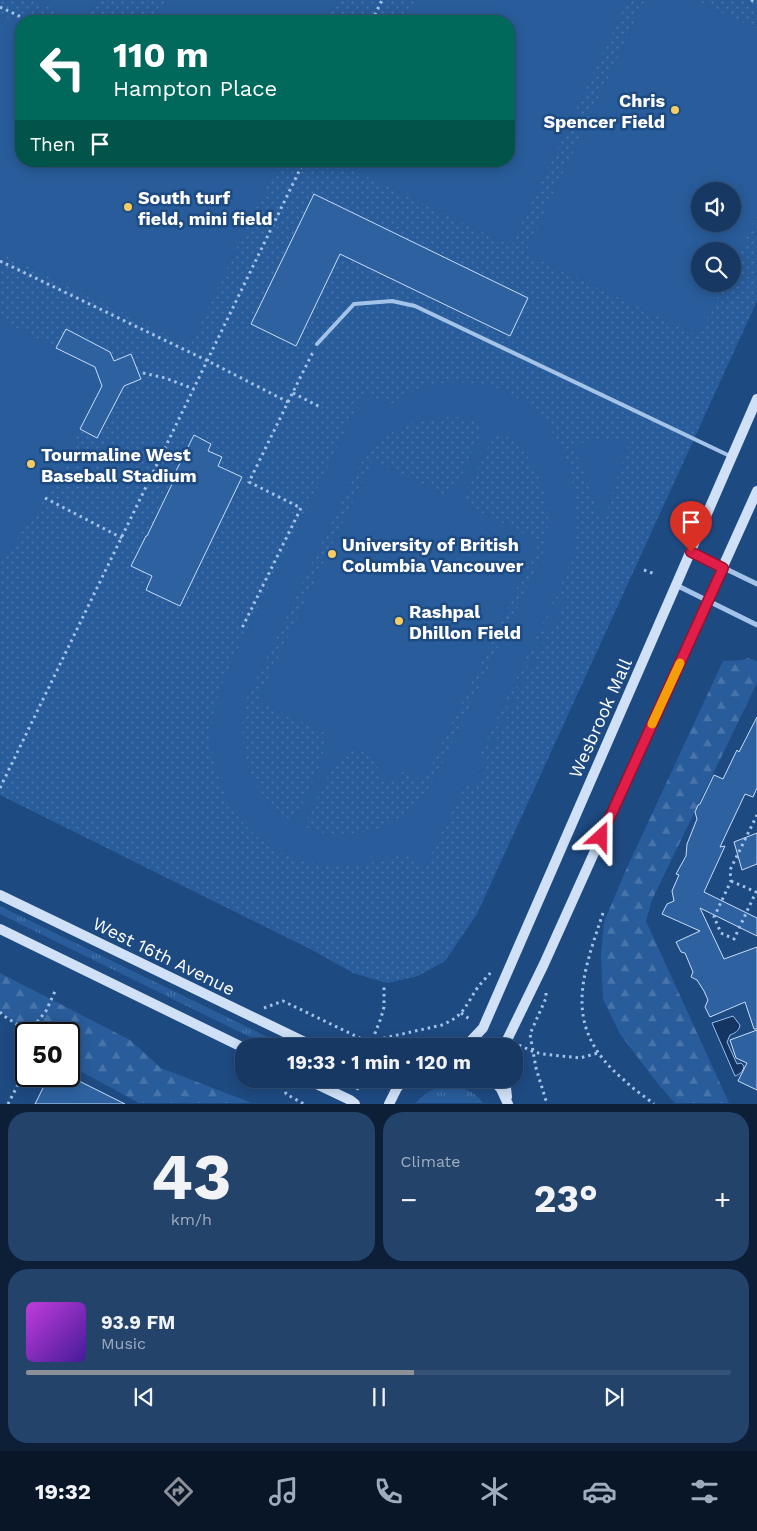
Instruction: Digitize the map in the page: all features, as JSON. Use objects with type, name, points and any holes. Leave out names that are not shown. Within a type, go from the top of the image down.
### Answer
[{"type":"main road","name":"Wesbrook Mall","points":[[474,1038],[483,1028],[487,1019],[757,399]]},
{"type":"main road","points":[[508,1038],[544,964],[757,491]]},
{"type":"main road","name":"West 16th Avenue","points":[[0,895],[296,1038]]},
{"type":"main road","points":[[0,929],[235,1044]]},
{"type":"main road","points":[[325,1088],[355,1104]]},
{"type":"main road","points":[[389,1104],[397,1088]]},
{"type":"main road","points":[[500,1088],[508,1102]]},
{"type":"main road","points":[[506,1088],[508,1102]]},
{"type":"street","points":[[691,552],[757,584]]},
{"type":"street","points":[[676,585],[757,624]]},
{"type":"lane","points":[[317,344],[354,304],[392,301],[415,306],[732,457]]},
{"type":"path","points":[[375,15],[382,0]]},
{"type":"path","points":[[751,0],[757,3]]},
{"type":"path","points":[[0,7],[17,15]]},
{"type":"path","points":[[0,788],[301,167]]},
{"type":"path","points":[[0,261],[208,361],[288,402]]},
{"type":"path","points":[[242,628],[301,508],[249,482],[317,344]]},
{"type":"path","points":[[143,373],[165,378],[194,389]]},
{"type":"path","points":[[293,392],[322,408]]},
{"type":"path","points":[[45,498],[122,538]]},
{"type":"path","points":[[644,570],[655,574]]},
{"type":"path","points":[[731,880],[757,892],[734,939],[721,933],[714,917],[731,880],[730,870],[757,815]]},
{"type":"path","points":[[604,913],[591,949],[582,998],[582,1017],[589,1037],[598,1053],[624,1080],[654,1104]]},
{"type":"path","points":[[372,1038],[384,1007],[384,987]]},
{"type":"path","points":[[384,1038],[442,1025],[453,1020],[471,1000],[477,988]]},
{"type":"path","points":[[38,1022],[46,1011],[56,989]]},
{"type":"path","points":[[283,1001],[360,1038]]},
{"type":"path","points":[[0,1012],[15,1023]]},
{"type":"path","points":[[523,1049],[534,1052],[580,1058],[598,1053]]},
{"type":"path","points":[[534,1052],[536,1068],[547,1104]]},
{"type":"path","points":[[8,1104],[16,1087]]},
{"type":"path","points":[[285,1088],[286,1094],[304,1104]]},
{"type":"green space","name":"University of British Columbia Vancouver","points":[[0,0],[757,0],[757,301],[477,914],[445,961],[418,976],[387,983],[353,973],[314,951],[0,795]]},
{"type":"green space","points":[[34,0],[96,0],[89,15],[65,15]]},
{"type":"green space","points":[[167,0],[337,0],[330,15],[160,15]]},
{"type":"green space","points":[[415,0],[628,0],[511,246],[346,167],[515,167],[515,15],[408,15]]},
{"type":"green space","name":"Chris Spencer Field","points":[[645,0],[696,0],[757,29],[757,214],[741,249],[741,242],[691,242],[691,292],[720,292],[699,336],[525,253]]},
{"type":"green space","name":"South turf field, mini field","points":[[0,14],[15,21],[15,167],[276,167],[190,345],[0,253]]},
{"type":"green space","name":"Tourmaline West Baseball Stadium","points":[[0,320],[95,367],[102,386],[45,498],[0,564]]},
{"type":"green space","points":[[448,383],[475,383],[495,387],[510,393],[530,407],[547,425],[560,446],[569,466],[576,502],[577,527],[574,550],[562,583],[426,866],[401,853],[372,862],[343,866],[315,864],[289,856],[265,843],[244,824],[228,800],[211,748],[211,728],[214,711],[224,678],[364,393],[390,405],[422,388]],"holes":[[[450,417],[466,418],[485,425],[458,483],[447,496],[373,460],[257,701],[327,734],[321,764],[294,822],[266,798],[256,784],[249,769],[244,753],[243,736],[246,700],[359,466],[377,444],[398,429],[421,421]],[[496,430],[522,450],[531,461],[542,486],[546,499],[548,527],[545,546],[539,563],[434,780],[425,793],[405,814],[381,827],[368,831],[334,834],[312,830],[304,826],[332,768],[350,746],[375,757],[381,782],[398,782],[402,771],[424,781],[540,541],[464,504],[468,488]]]},
{"type":"green space","points":[[598,439],[612,439],[629,443],[608,507],[607,516],[601,517],[598,515],[597,507],[573,445]]},
{"type":"green space","points":[[560,594],[568,598],[555,624],[553,623],[486,760],[489,762],[476,788],[467,783],[480,757],[483,758],[550,621],[547,619]]},
{"type":"green space","points":[[748,658],[757,661],[757,683],[652,900],[646,921],[729,1103],[675,1103],[620,1034],[603,999],[601,955],[604,922],[625,872],[723,661]]},
{"type":"green space","points":[[0,906],[270,1038],[252,1038],[0,914]]},
{"type":"green space","points":[[0,973],[130,1040],[161,1068],[252,1103],[139,1103],[80,1071],[80,1022],[15,1022],[15,1024],[0,1011]]},
{"type":"green space","points":[[434,1089],[465,1089],[475,1094],[483,1103],[416,1103],[421,1097]]},
{"type":"shaded area","points":[[733,1016],[740,1025],[736,1032],[730,1035],[727,1042],[737,1064],[741,1063],[744,1066],[741,1073],[735,1076],[712,1023]]},
{"type":"building","points":[[314,194],[528,298],[510,336],[340,254],[296,346],[251,324]]},
{"type":"building","points":[[66,329],[110,352],[114,361],[131,354],[141,379],[124,386],[97,438],[80,429],[102,386],[95,367],[56,348]]},
{"type":"building","points":[[194,435],[211,444],[208,451],[222,457],[218,466],[242,477],[180,606],[146,590],[152,576],[131,566]]},
{"type":"building","points":[[757,717],[757,788],[753,797],[745,794],[720,847],[725,846],[704,892],[757,918],[757,936],[700,908],[724,959],[757,947],[757,1029],[754,1029],[745,1002],[710,1017],[705,1007],[708,1000],[704,991],[697,980],[691,977],[693,972],[685,953],[681,952],[676,942],[700,931],[662,914],[667,904],[674,901],[672,891],[679,875],[676,874],[686,856],[687,844],[697,819],[695,812],[698,805],[714,775],[723,779],[737,750],[739,752]]},
{"type":"building","points":[[757,833],[757,864],[742,870],[734,842]]},
{"type":"building","points":[[757,1030],[757,1090],[738,1081],[747,1063],[736,1058],[730,1040]]},
{"type":"building","points":[[80,1082],[125,1104],[35,1104],[44,1087],[80,1087]]},
{"type":"slow traffic","points":[[652,724],[680,663]]},
{"type":"place","name":"Chris Spencer Field","points":[[675,110]]},
{"type":"place","name":"South turf field, mini field","points":[[128,207]]},
{"type":"place","name":"Tourmaline West Baseball Stadium","points":[[31,464]]},
{"type":"place","name":"University of British Columbia Vancouver","points":[[332,554]]},
{"type":"place","name":"Rashpal Dhillon Field","points":[[399,621]]},
{"type":"route","points":[[601,837],[723,568],[691,552]]}]
